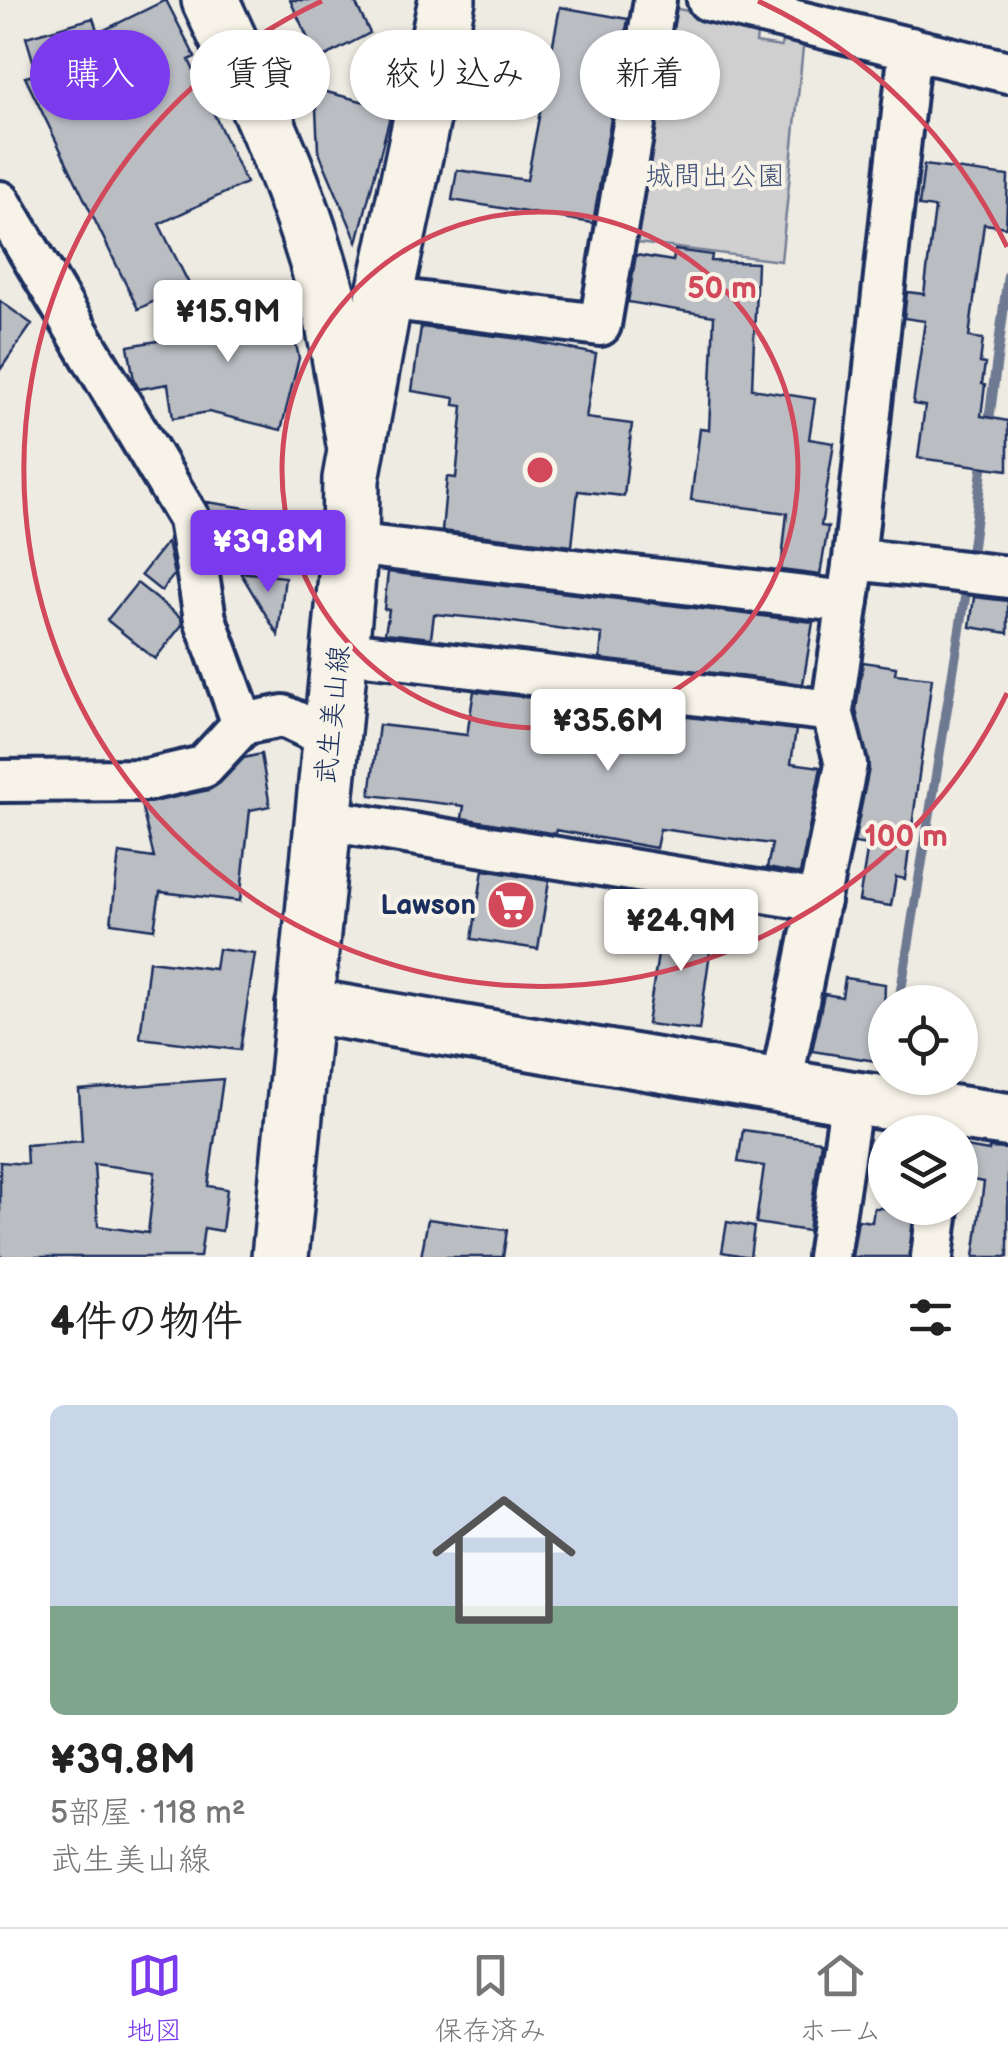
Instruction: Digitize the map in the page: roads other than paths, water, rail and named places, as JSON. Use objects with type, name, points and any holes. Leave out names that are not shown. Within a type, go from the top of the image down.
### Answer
[{"type":"main road","points":[[210,0],[283,158],[310,234],[326,288],[357,452]]},
{"type":"main road","name":"武生美山線","points":[[280,1257],[350,544],[351,479],[384,298],[447,0]]},
{"type":"street","points":[[384,298],[600,325],[655,0]]},
{"type":"street","points":[[708,0],[774,8],[1008,72]]},
{"type":"street","points":[[782,1085],[846,764],[832,711],[854,559],[910,48]]},
{"type":"street","points":[[0,202],[189,519],[205,620],[243,724]]},
{"type":"street","points":[[350,544],[848,602]]},
{"type":"street","points":[[854,559],[1008,577]]},
{"type":"street","points":[[340,651],[832,711]]},
{"type":"street","points":[[0,781],[148,780],[203,766],[243,724],[284,716],[330,738]]},
{"type":"street","points":[[321,819],[819,901]]},
{"type":"street","points":[[304,1004],[782,1085],[918,1115]]},
{"type":"street","points":[[828,1257],[852,1098]]},
{"type":"street","points":[[978,1122],[1008,1120]]},
{"type":"street","points":[[932,1257],[936,1225]]},
{"type":"waterway","points":[[988,428],[1008,275]]},
{"type":"waterway","points":[[971,554],[984,455]]},
{"type":"waterway","points":[[902,985],[966,592]]},
{"type":"place","name":"Lawson","points":[[511,905]]},
{"type":"park label","name":"城間出公園","points":[[715,176]]}]
